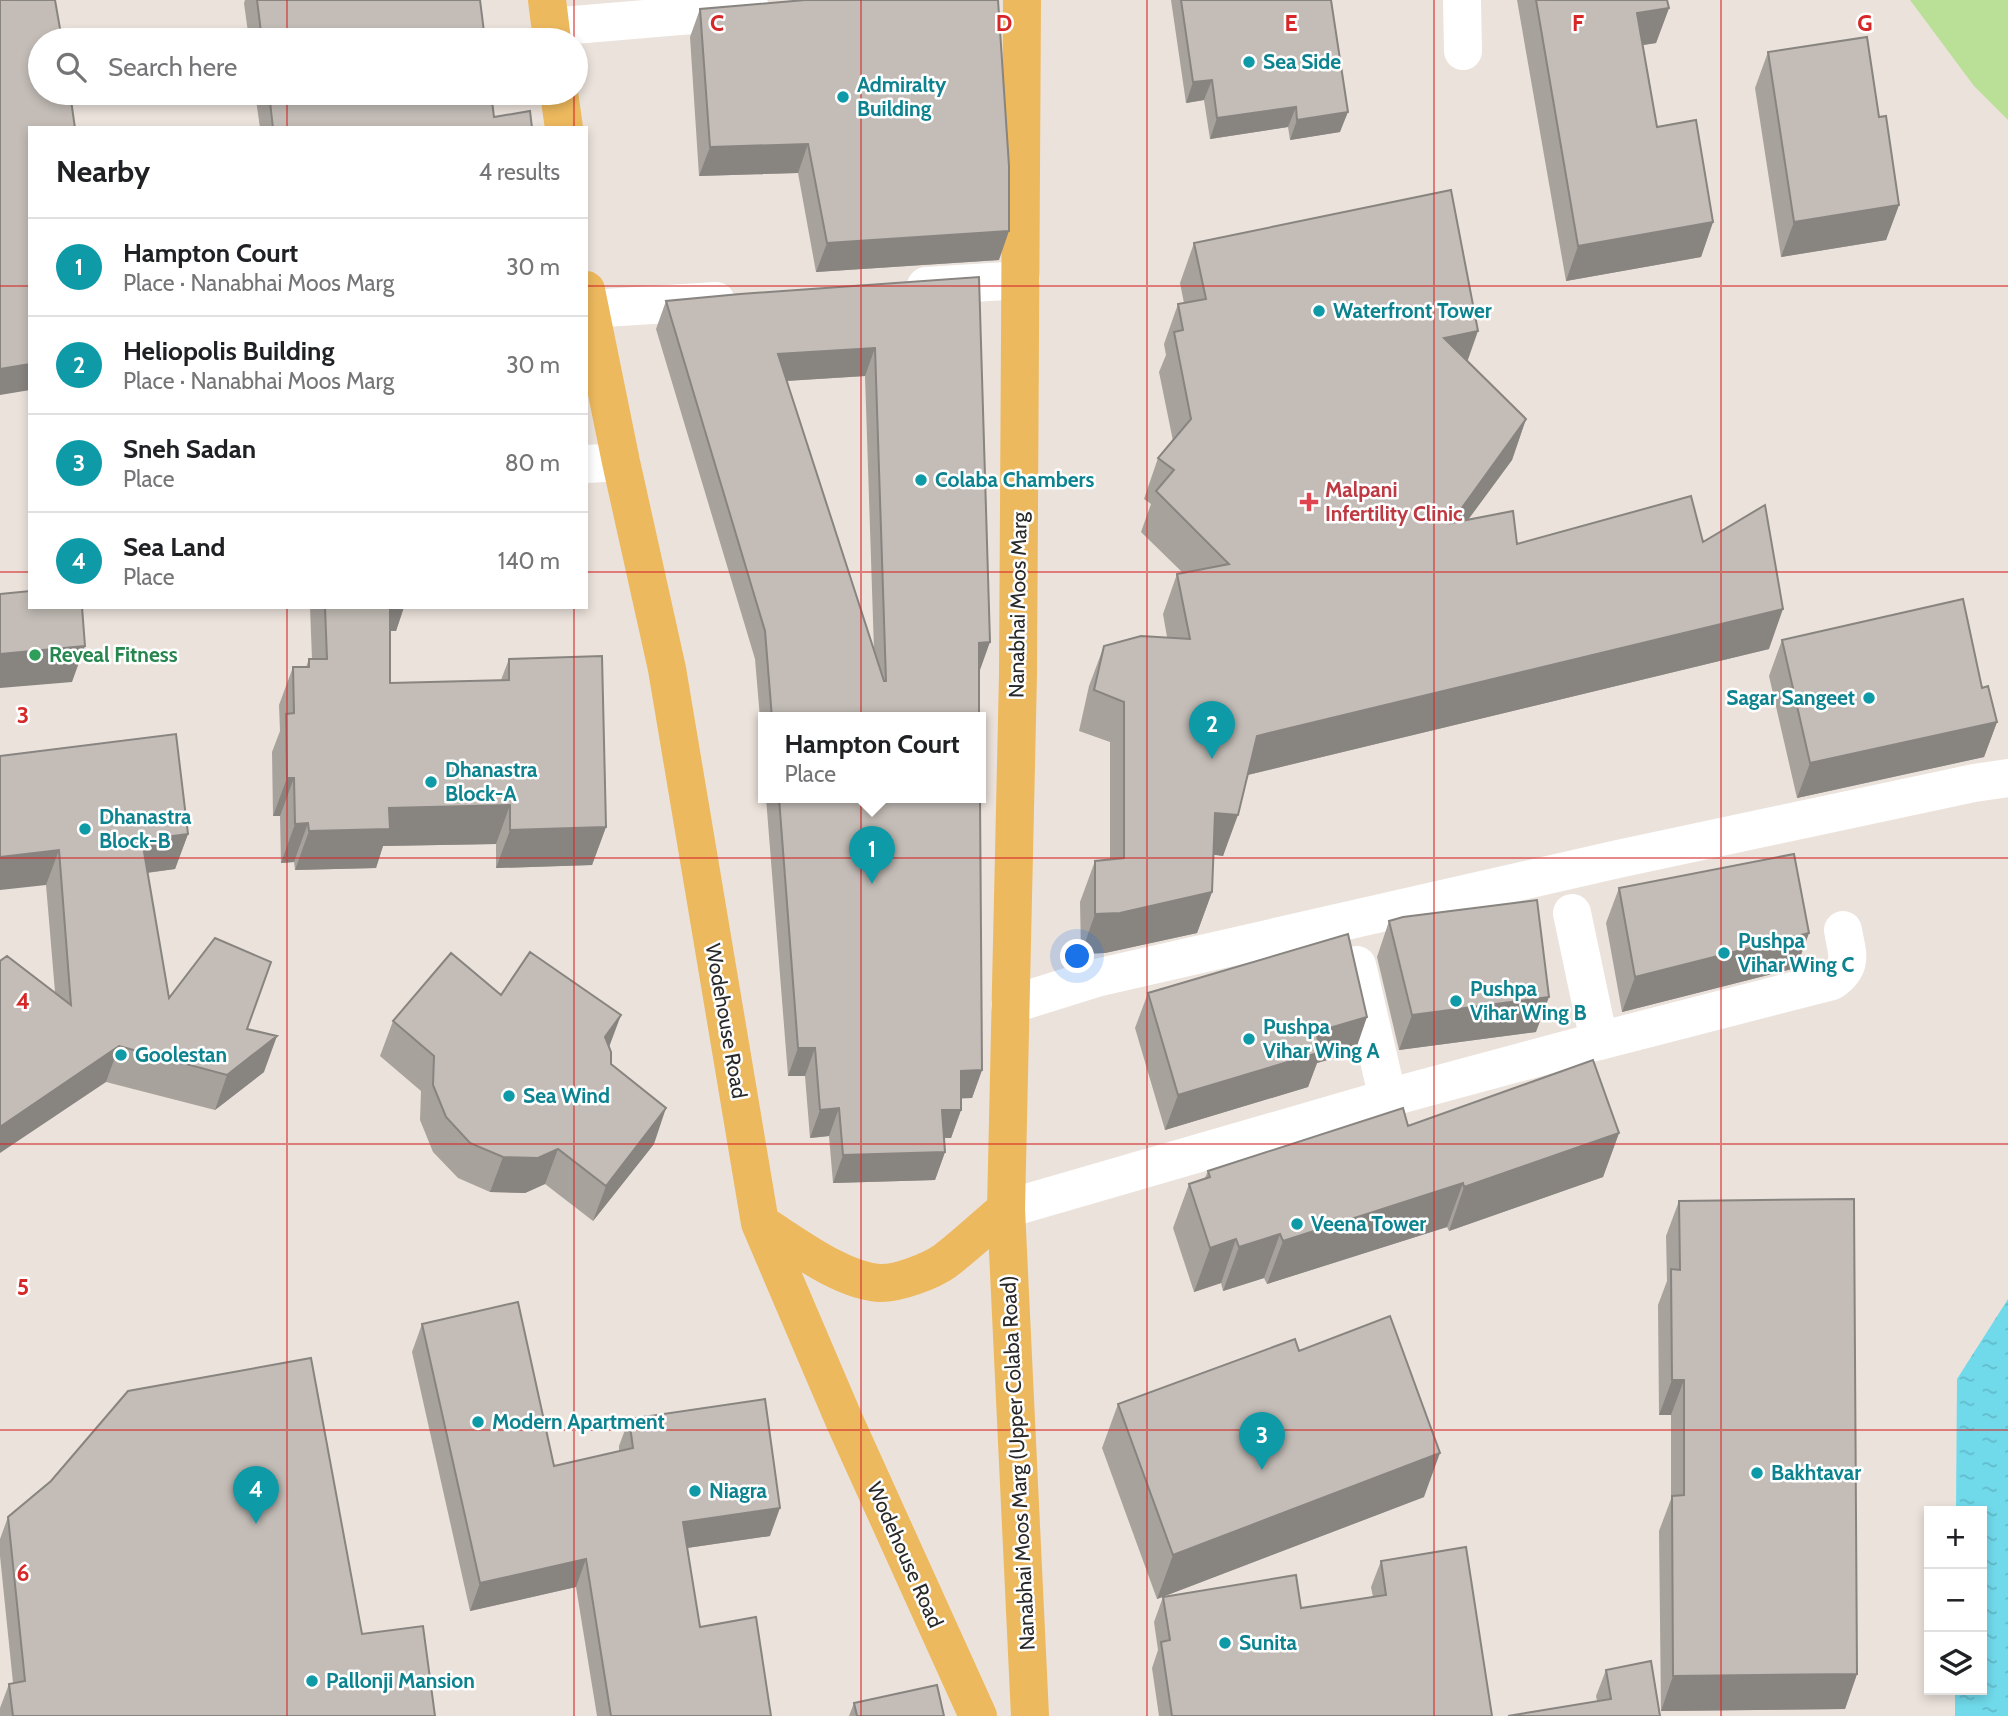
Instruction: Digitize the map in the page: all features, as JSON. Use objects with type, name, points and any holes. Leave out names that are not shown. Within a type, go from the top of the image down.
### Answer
[{"type":"main road","name":"Nanabhai Moos Marg","points":[[1006,1209],[1018,689],[1022,0]]},
{"type":"main road","points":[[561,105],[564,126]]},
{"type":"main road","name":"Wodehouse Road","points":[[588,300],[603,463],[667,669],[760,1223],[844,1420],[978,1716]]},
{"type":"main road","points":[[760,1223],[848,1275],[880,1283],[912,1277],[943,1263],[1006,1209]]},
{"type":"main road","name":"Nanabhai Moos Marg (Upper Colaba Road)","points":[[1006,1209],[1030,1716]]},
{"type":"street","points":[[1462,0],[1463,51]]},
{"type":"street","points":[[550,22],[792,7]]},
{"type":"street","points":[[895,289],[1021,280]]},
{"type":"street","points":[[588,300],[756,298]]},
{"type":"street","points":[[1010,1005],[1096,978],[1605,862],[2008,778]]},
{"type":"street","points":[[1573,913],[1599,1041]]},
{"type":"street","points":[[1006,1209],[1388,1099],[1832,981],[1843,973],[1849,961],[1843,930]]},
{"type":"street","points":[[1357,965],[1388,1099]]},
{"type":"green space","points":[[1910,0],[2008,0],[2008,120],[1974,86]]},
{"type":"water","points":[[2008,1299],[2008,1716],[1955,1716],[1955,1695],[1987,1695],[1987,1506],[1956,1506],[1957,1379]]},
{"type":"building","points":[[0,0],[55,0],[60,28],[28,28],[28,105],[72,105],[75,126],[28,126],[28,364],[0,369]]},
{"type":"building","points":[[257,0],[480,0],[484,28],[260,28]]},
{"type":"building","name":"Admiralty Building","points":[[805,0],[998,0],[1009,166],[1009,231],[827,243],[808,144],[710,147],[700,9]]},
{"type":"building","name":"Sea Side","points":[[1181,0],[1331,0],[1348,112],[1297,120],[1296,107],[1217,118],[1212,80],[1193,82]]},
{"type":"building","points":[[1536,0],[1667,0],[1669,8],[1637,13],[1657,127],[1696,120],[1713,222],[1578,246]]},
{"type":"building","points":[[1867,37],[1879,117],[1886,116],[1899,205],[1794,222],[1768,52]]},
{"type":"building","points":[[270,105],[492,105],[494,117],[530,111],[532,126],[273,126]]},
{"type":"building","points":[[1451,190],[1478,331],[1444,338],[1526,419],[1451,523],[1513,511],[1517,544],[1691,496],[1703,542],[1765,505],[1783,609],[1257,736],[1238,815],[1215,813],[1212,892],[1120,913],[1095,914],[1095,861],[1124,858],[1124,702],[1094,690],[1104,646],[1141,636],[1190,639],[1177,574],[1229,564],[1156,491],[1174,470],[1158,458],[1191,419],[1174,332],[1183,330],[1178,304],[1206,299],[1194,243]]},
{"type":"building","name":"Colaba Chambers","points":[[979,277],[990,642],[979,643],[979,712],[772,712],[765,631],[666,301]],"holes":[[[875,348],[884,681],[778,354]]]},
{"type":"building","points":[[28,591],[28,609],[82,609],[85,646],[0,654],[0,594]]},
{"type":"building","name":"Sagar Sangeet","points":[[1963,599],[1982,688],[1988,686],[1997,722],[1810,763],[1782,640]]},
{"type":"building","name":"Dhanastra Block-A","points":[[325,609],[390,609],[390,683],[509,680],[509,659],[602,656],[606,827],[510,830],[510,805],[389,808],[390,829],[309,831],[308,823],[295,824],[294,778],[287,778],[286,714],[294,713],[293,667],[309,667],[309,659],[327,659]]},
{"type":"building","points":[[176,734],[188,834],[142,840],[169,998],[215,938],[271,962],[247,1029],[277,1036],[227,1075],[119,1046],[0,1127],[0,961],[7,956],[71,1005],[59,850],[0,857],[0,756]]},
{"type":"building","points":[[779,803],[980,803],[982,1070],[961,1071],[961,1110],[942,1110],[945,1152],[843,1155],[839,1108],[820,1110],[815,1048],[798,1048]]},
{"type":"building","points":[[1794,854],[1809,933],[1635,977],[1619,888]]},
{"type":"building","points":[[1537,900],[1549,997],[1412,1015],[1389,921]]},
{"type":"building","name":"Pushpa Vihar Wing A","points":[[1348,934],[1367,1017],[1316,1032],[1321,1052],[1178,1095],[1148,993]]},
{"type":"building","name":"Sea Wind","points":[[530,952],[621,1015],[605,1037],[611,1052],[611,1064],[666,1108],[606,1186],[558,1149],[538,1158],[503,1157],[470,1143],[446,1117],[433,1085],[434,1056],[393,1021],[451,953],[501,995]]},
{"type":"building","points":[[1593,1060],[1619,1133],[1464,1187],[1463,1183],[1283,1241],[1280,1234],[1239,1247],[1236,1239],[1210,1248],[1189,1184],[1210,1177],[1208,1171],[1403,1108],[1408,1126]]},
{"type":"building","name":"Bakhtavar","points":[[1854,1199],[1857,1674],[1673,1676],[1672,1496],[1684,1495],[1684,1380],[1672,1380],[1671,1269],[1680,1270],[1679,1201]]},
{"type":"building","points":[[518,1302],[554,1466],[633,1448],[629,1419],[765,1399],[780,1508],[683,1522],[700,1627],[756,1617],[771,1716],[611,1716],[586,1559],[480,1583],[422,1324]]},
{"type":"building","points":[[1390,1316],[1440,1453],[1173,1555],[1118,1404],[1295,1339],[1299,1351]]},
{"type":"building","points":[[311,1358],[362,1634],[423,1626],[435,1716],[13,1716],[9,1684],[25,1681],[8,1517],[51,1481],[128,1391]]},
{"type":"building","name":"Sunita","points":[[1466,1547],[1492,1716],[1172,1716],[1161,1642],[1170,1640],[1163,1597],[1296,1575],[1301,1608],[1386,1595],[1381,1561]]},
{"type":"building","points":[[1651,1661],[1660,1716],[1508,1716],[1611,1699],[1606,1670]]},
{"type":"building","points":[[937,1685],[944,1716],[857,1716],[854,1703]]},
{"type":"place","name":"Sea Side","points":[[1249,62]]},
{"type":"place","name":"Admiralty Building","points":[[843,97]]},
{"type":"place","name":"Waterfront Tower","points":[[1319,311]]},
{"type":"place","name":"Colaba Chambers","points":[[921,480]]},
{"type":"place","name":"Malpani Infertility Clinic","points":[[1309,502]]},
{"type":"place","name":"Reveal Fitness","points":[[35,655]]},
{"type":"place","name":"Sagar Sangeet","points":[[1869,698]]},
{"type":"place","name":"Heliopolis Building","points":[[1212,759]]},
{"type":"place","name":"Dhanastra Block-A","points":[[431,782]]},
{"type":"place","name":"Dhanastra Block-B","points":[[85,829]]},
{"type":"place","name":"Hampton Court","points":[[872,884]]},
{"type":"place","name":"Pushpa Vihar Wing C","points":[[1724,953]]},
{"type":"place","name":"Pushpa Vihar Wing B","points":[[1456,1001]]},
{"type":"place","name":"Pushpa Vihar Wing A","points":[[1249,1039]]},
{"type":"place","name":"Goolestan","points":[[121,1055]]},
{"type":"place","name":"Sea Wind","points":[[509,1096]]},
{"type":"place","name":"Veena Tower","points":[[1297,1224]]},
{"type":"place","name":"Modern Apartment","points":[[478,1422]]},
{"type":"place","name":"Sneh Sadan","points":[[1262,1470]]},
{"type":"place","name":"Bakhtavar","points":[[1757,1473]]},
{"type":"place","name":"Niagra","points":[[695,1491]]},
{"type":"place","name":"Sea Land","points":[[256,1524]]},
{"type":"place","name":"Sunita","points":[[1225,1643]]},
{"type":"place","name":"Pallonji Mansion","points":[[312,1681]]}]
